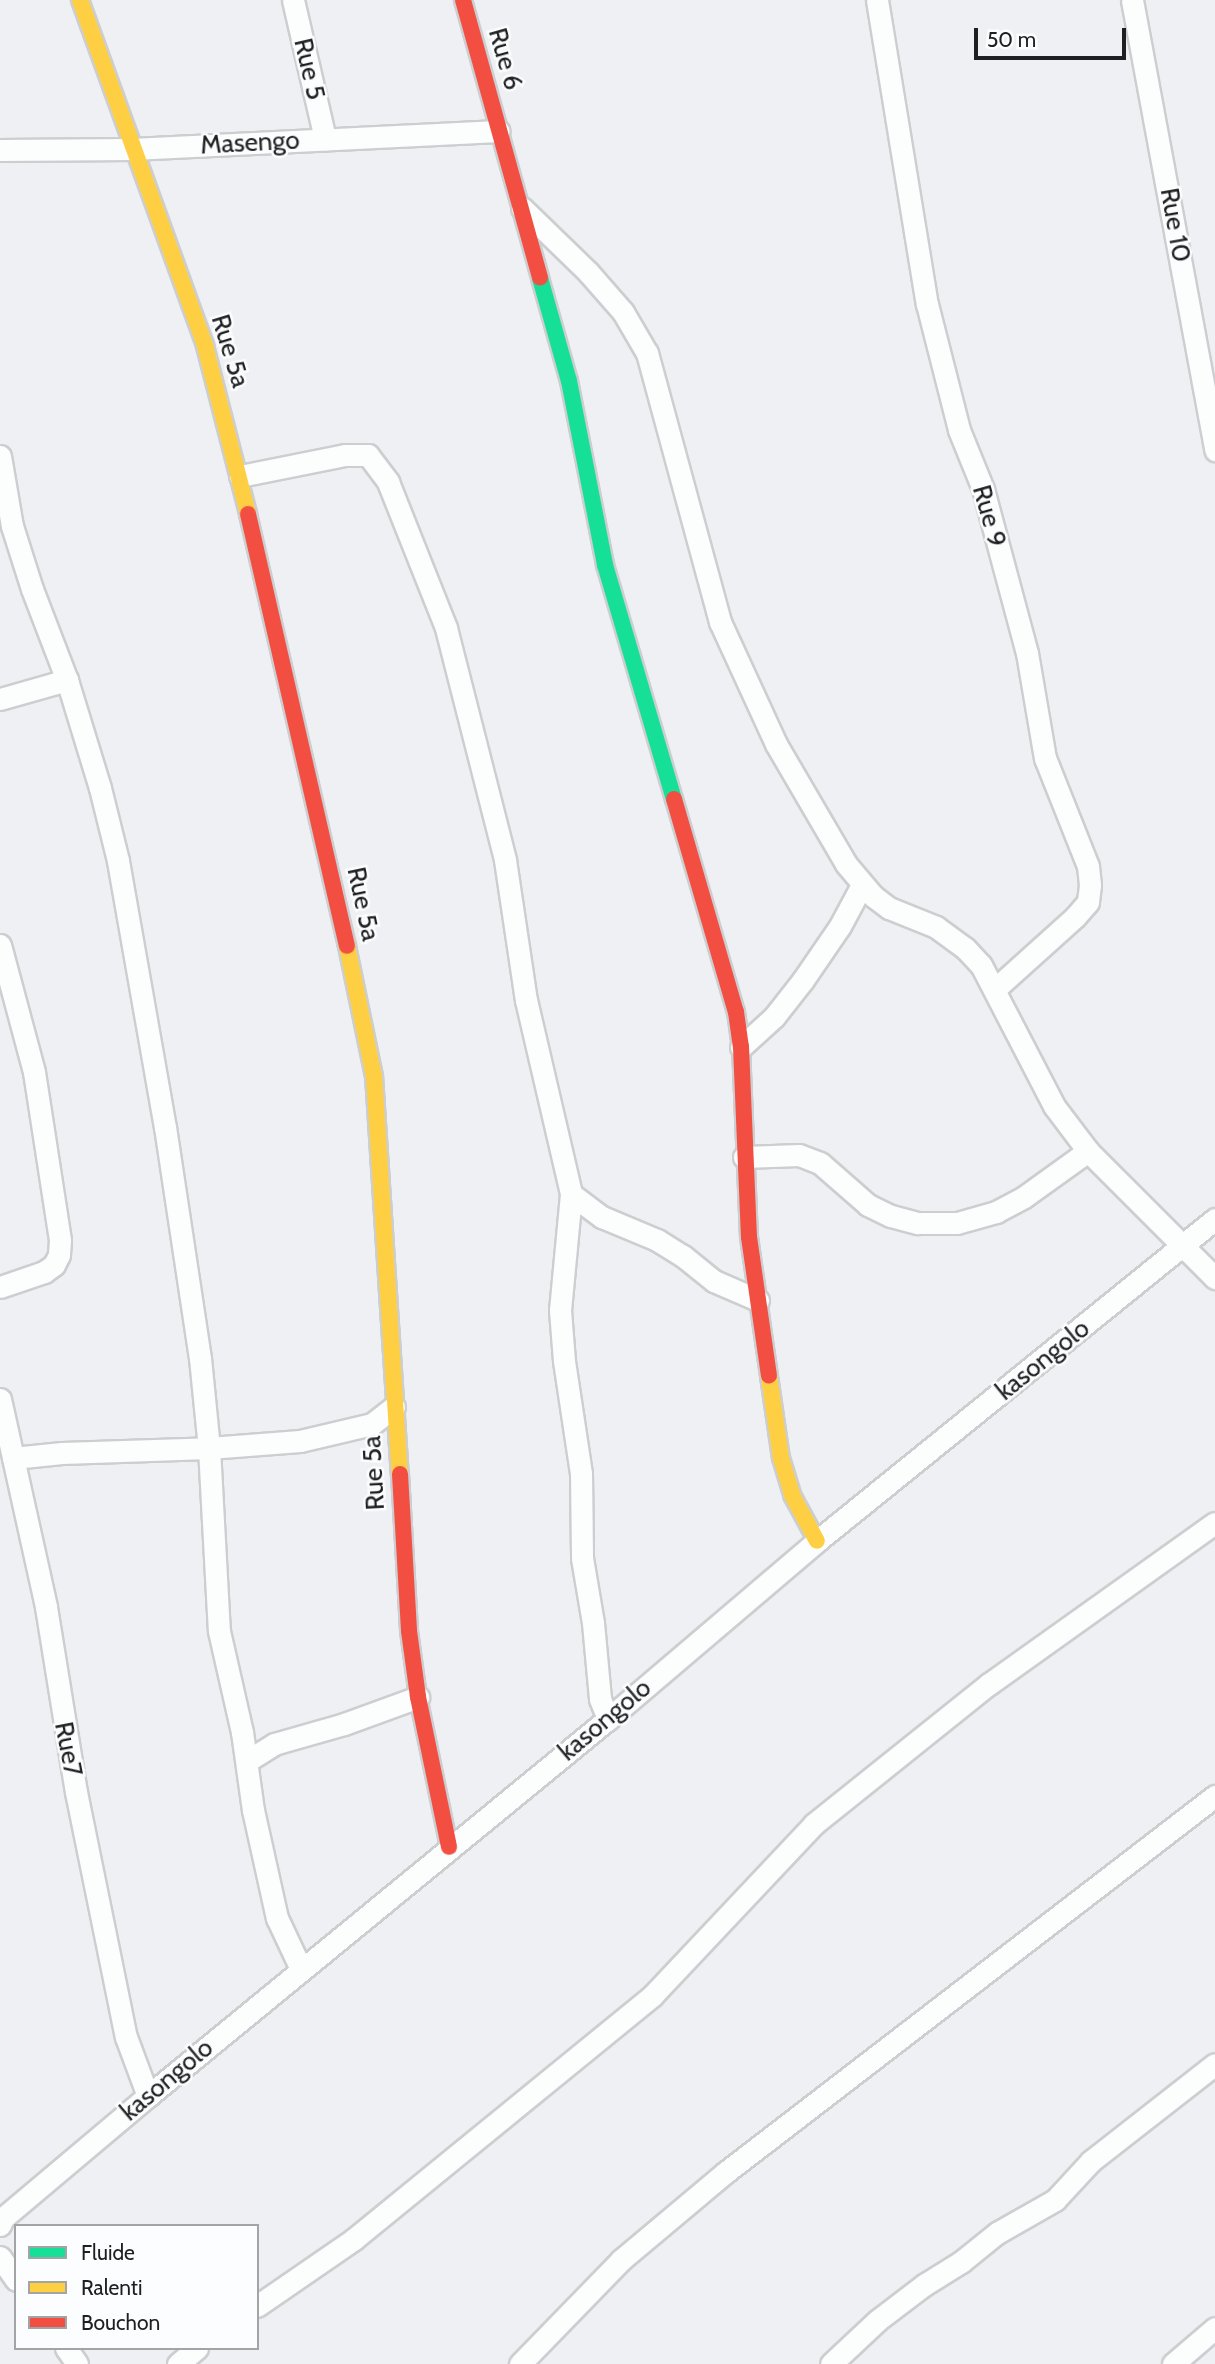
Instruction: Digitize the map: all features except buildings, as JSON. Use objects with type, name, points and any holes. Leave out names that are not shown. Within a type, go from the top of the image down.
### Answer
[{"type":"street","name":"Rue 5a","points":[[80,0],[205,346],[240,476],[272,627],[331,866],[373,1076],[404,1565],[418,1697],[449,1847]]},
{"type":"street","name":"Rue 5","points":[[293,0],[325,139]]},
{"type":"street","name":"Rue 6","points":[[463,0],[569,382],[605,565],[731,988],[741,1047],[744,1157],[758,1300],[786,1477],[817,1541]]},
{"type":"street","name":"Rue 9","points":[[877,0],[927,304],[959,430],[983,489],[1027,653],[1045,758],[1088,866],[1088,902],[995,989]]},
{"type":"street","name":"Rue 10","points":[[1132,0],[1215,450]]},
{"type":"street","name":"Masengo","points":[[0,150],[132,149],[499,131]]},
{"type":"street","points":[[522,208],[588,272],[623,312],[647,353],[720,622],[776,744],[846,864],[862,885],[889,908],[936,927],[965,948],[981,965],[995,989],[1004,1014],[1054,1106],[1088,1151],[1215,1278]]},
{"type":"street","points":[[240,476],[360,453],[374,459],[388,482],[446,628],[505,860],[526,1000],[571,1194],[560,1310],[564,1362],[581,1473],[582,1558],[593,1623],[600,1699],[608,1718]]},
{"type":"street","points":[[0,456],[12,526],[32,589],[67,680],[100,788],[121,873],[165,1127],[200,1358],[209,1448],[219,1631],[247,1761],[258,1837],[277,1918],[301,1969]]},
{"type":"street","points":[[0,699],[67,680]]},
{"type":"street","points":[[741,1047],[774,1017],[803,980],[840,926],[862,885]]},
{"type":"street","points":[[0,945],[34,1072],[60,1240],[59,1255],[54,1265],[44,1272],[0,1287]]},
{"type":"street","points":[[744,1157],[799,1155],[820,1163],[867,1205],[891,1216],[918,1223],[957,1223],[996,1212],[1024,1197],[1088,1151]]},
{"type":"street","points":[[571,1194],[602,1217],[657,1240],[714,1282],[758,1300]]},
{"type":"street","name":"kasongolo","points":[[0,2225],[3,2218],[148,2096],[608,1718],[817,1541],[1215,1219]]},
{"type":"street","name":"Rue7","points":[[0,1399],[46,1608],[64,1725],[126,2037],[148,2096]]},
{"type":"street","points":[[13,1458],[137,1448],[209,1448],[300,1441],[352,1431],[372,1424],[394,1407]]},
{"type":"street","points":[[259,2305],[354,2239],[652,1996],[814,1824],[989,1684],[1215,1523]]},
{"type":"street","points":[[247,1761],[274,1744],[344,1724],[418,1697]]},
{"type":"street","points":[[520,2364],[621,2260],[726,2172],[1215,1796]]},
{"type":"street","points":[[831,2364],[877,2320],[924,2285],[961,2262],[997,2232],[1055,2200],[1091,2161],[1215,2064]]},
{"type":"street","points":[[0,2257],[14,2277]]},
{"type":"street","points":[[1172,2364],[1215,2328]]},
{"type":"street","points":[[178,2364],[195,2350]]},
{"type":"traffic: fast","points":[[540,278],[569,381],[605,565],[674,799]]},
{"type":"traffic: slow","points":[[80,0],[205,346],[248,514]]},
{"type":"traffic: slow","points":[[347,946],[374,1076],[400,1474]]},
{"type":"traffic: slow","points":[[769,1376],[781,1458],[792,1495],[817,1541]]},
{"type":"traffic: jam","points":[[463,0],[540,278]]},
{"type":"traffic: jam","points":[[248,514],[347,946]]},
{"type":"traffic: jam","points":[[674,799],[736,1012],[741,1047],[749,1237],[769,1376]]},
{"type":"traffic: jam","points":[[400,1474],[409,1631],[418,1697],[449,1847]]}]
